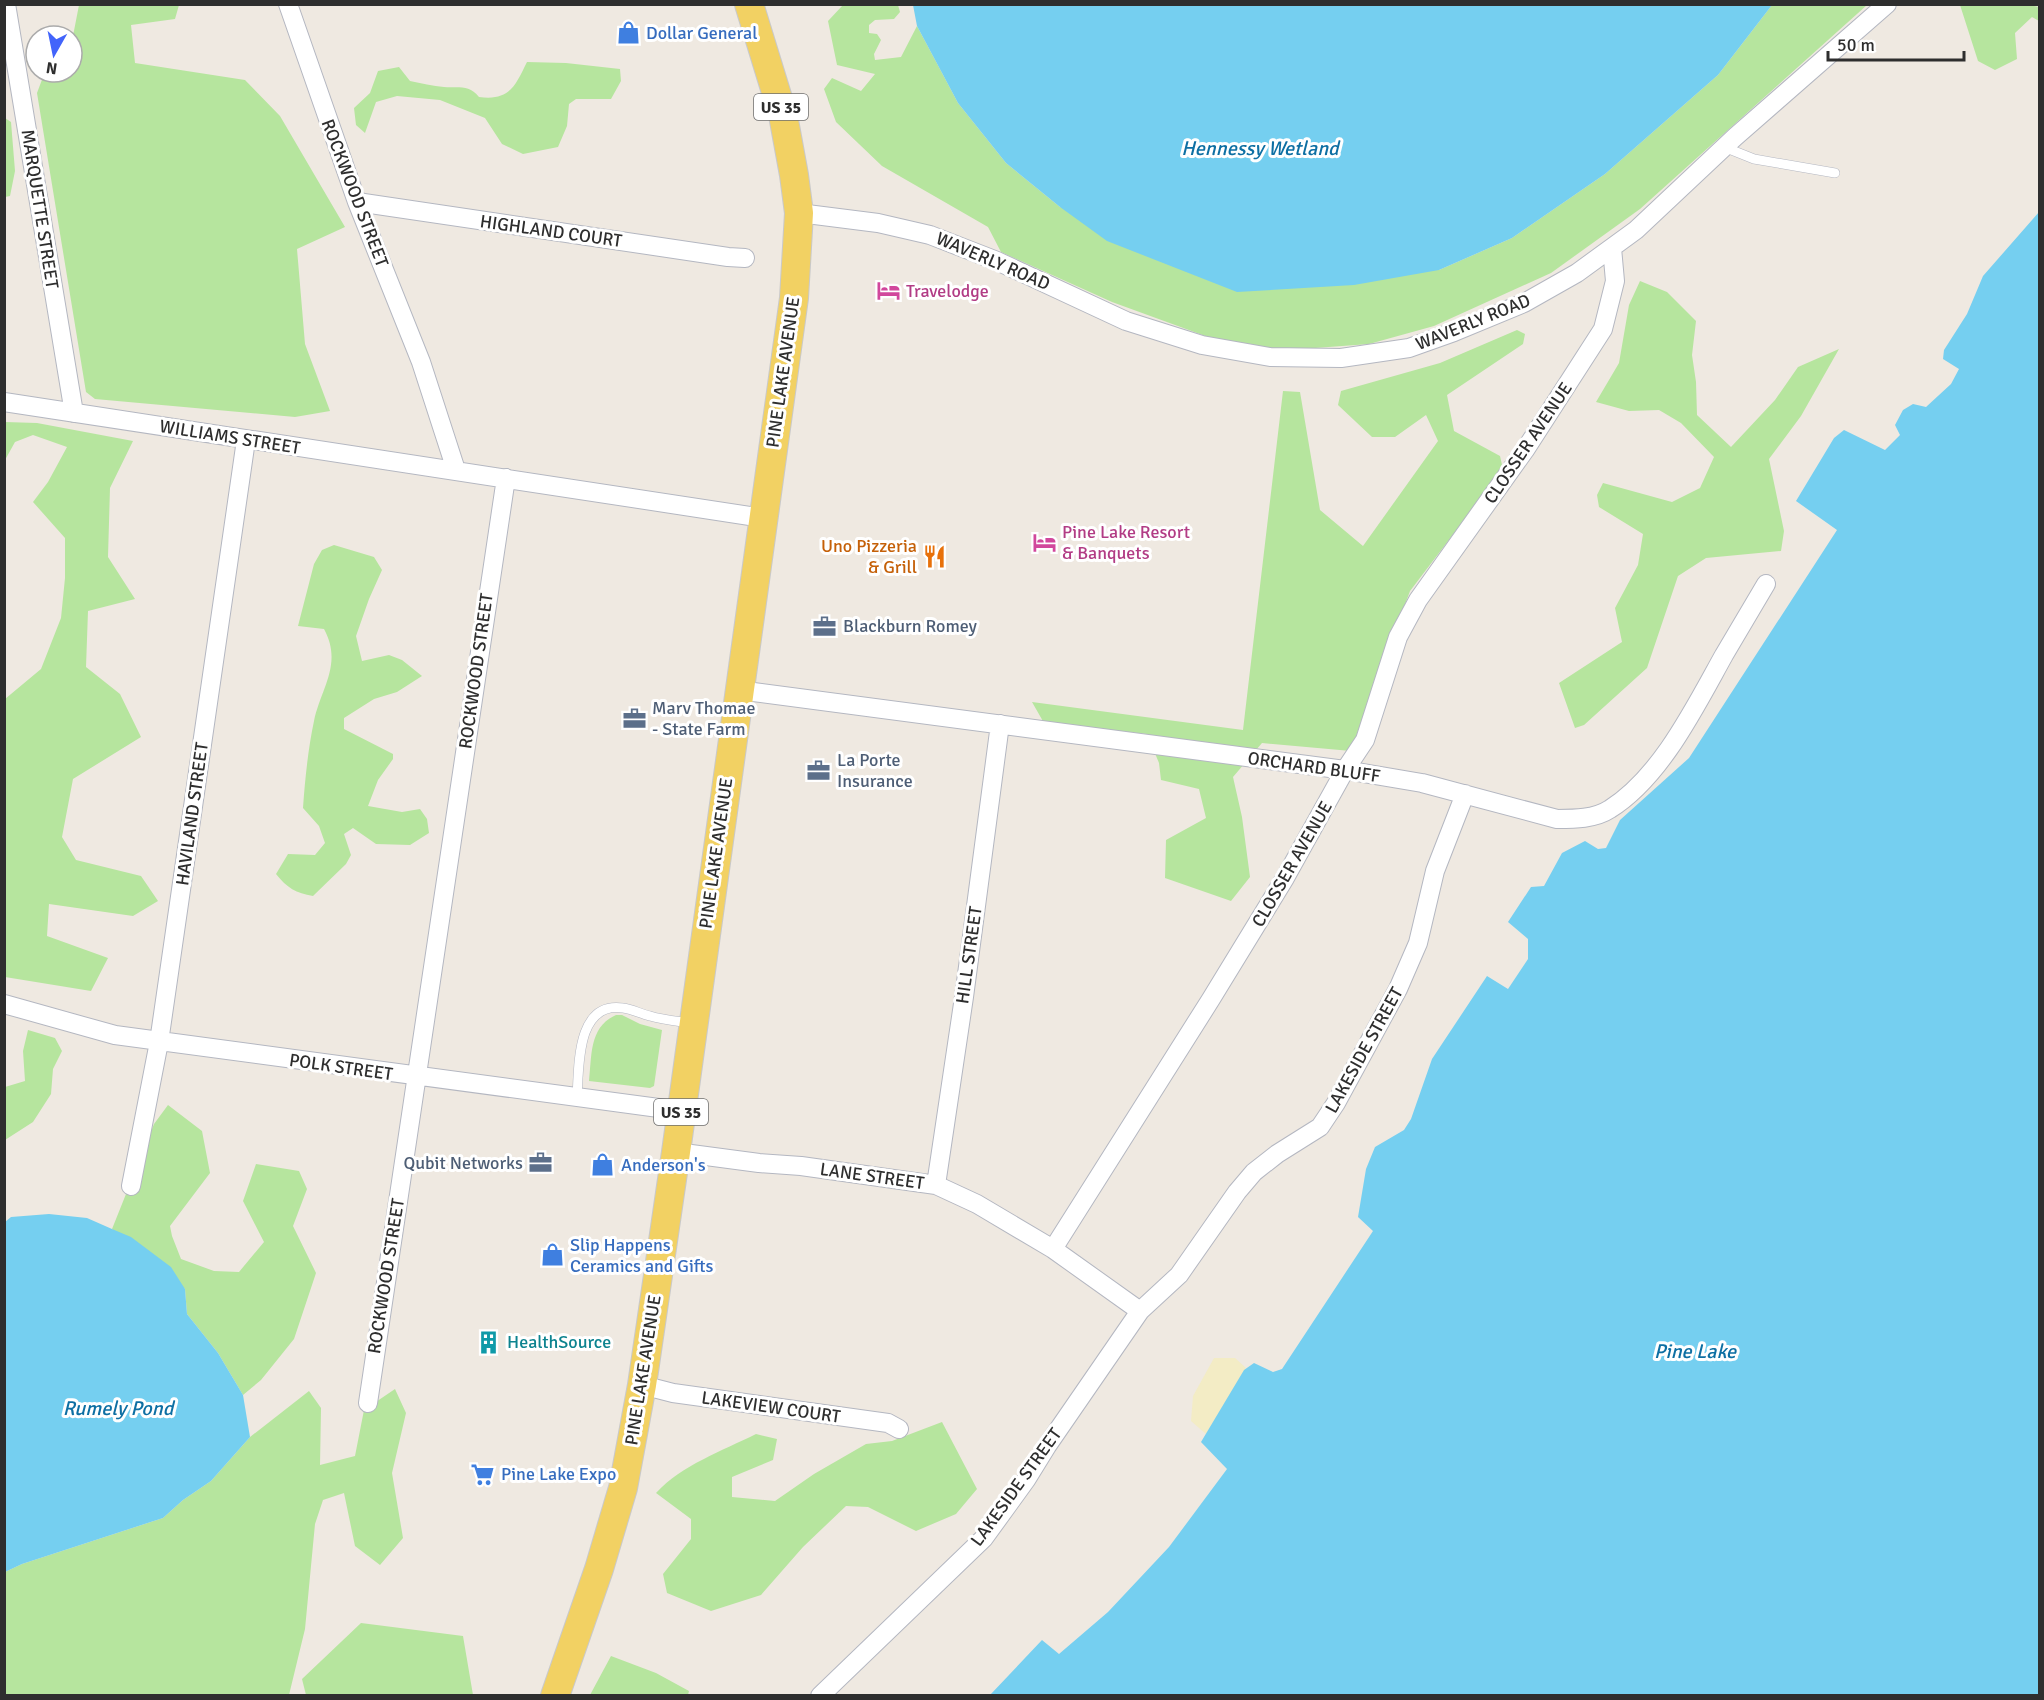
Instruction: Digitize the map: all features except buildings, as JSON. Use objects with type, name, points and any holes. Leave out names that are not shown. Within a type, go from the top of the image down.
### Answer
[{"type":"main road","name":"PINE LAKE AVENUE","points":[[555,1695],[599,1569],[622,1488],[642,1385],[794,298],[799,213],[794,175],[783,115],[749,4]]},
{"type":"street","name":"MARQUETTE STREET","points":[[6,4],[74,413]]},
{"type":"street","name":"ROCKWOOD STREET","points":[[288,4],[357,202],[421,362],[456,470]]},
{"type":"street","name":"WAVERLY ROAD","points":[[799,213],[878,223],[930,235],[997,261],[1126,321],[1202,345],[1270,357],[1341,358],[1409,348],[1524,303],[1577,273],[1612,248],[1636,230],[1724,147],[1887,4]]},
{"type":"street","name":"HIGHLAND COURT","points":[[357,202],[745,258]]},
{"type":"street","name":"CLOSSER AVENUE","points":[[1053,1249],[1211,999],[1291,868],[1345,770],[1365,740],[1398,637],[1418,600],[1525,450],[1603,328],[1615,281],[1612,248]]},
{"type":"street","name":"WILLIAMS STREET","points":[[4,402],[456,470]]},
{"type":"street","name":"HAVILAND STREET","points":[[131,1186],[159,1042],[246,440]]},
{"type":"street","points":[[456,470],[763,518]]},
{"type":"street","name":"ROCKWOOD STREET","points":[[368,1403],[506,478]]},
{"type":"street","name":"ORCHARD BLUFF","points":[[738,690],[1345,770],[1422,783],[1557,819],[1579,819],[1609,811],[1651,772],[1676,737],[1766,584]]},
{"type":"street","name":"HILL STREET","points":[[936,1185],[964,997],[1000,724]]},
{"type":"street","name":"LAKESIDE STREET","points":[[820,1695],[984,1538],[1140,1311],[1179,1275],[1237,1192],[1254,1172],[1277,1154],[1320,1127],[1336,1103],[1398,989],[1418,943],[1435,872],[1465,794]]},
{"type":"street","name":"POLK STREET","points":[[4,1004],[105,1033],[159,1042],[681,1111]]},
{"type":"street","name":"LANE STREET","points":[[676,1152],[801,1166],[936,1185],[977,1204],[1053,1249]]},
{"type":"street","points":[[1053,1249],[1140,1311]]},
{"type":"street","name":"LAKEVIEW COURT","points":[[642,1385],[665,1392],[888,1423],[899,1429]]},
{"type":"lane","points":[[1724,147],[1754,159],[1835,173]]},
{"type":"lane","points":[[577,1098],[583,1039],[589,1022],[598,1012],[622,1008],[651,1017],[693,1023]]},
{"type":"green space","points":[[2025,4],[2039,7],[2039,21],[2032,17],[2015,33],[2017,59],[1995,70],[1978,61],[1960,5]]},
{"type":"green space","points":[[79,5],[179,5],[175,19],[131,25],[135,63],[245,80],[280,116],[345,227],[297,249],[305,344],[330,411],[295,417],[95,399],[86,392],[37,93],[40,84],[84,84],[84,24],[75,24]]},
{"type":"green space","points":[[843,5],[898,5],[900,12],[894,19],[875,20],[869,25],[869,33],[877,34],[881,40],[874,54],[875,60],[901,57],[917,26],[958,103],[1006,163],[1060,207],[1439,270],[1512,238],[1605,174],[1718,75],[1772,5],[1867,5],[1640,209],[1551,273],[1434,326],[1369,344],[1275,351],[1208,337],[1112,302],[1001,252],[988,227],[882,166],[836,122],[824,89],[832,78],[861,91],[875,74],[837,65],[828,21]]},
{"type":"green space","points":[[527,62],[566,63],[620,69],[621,81],[611,99],[576,99],[569,104],[567,126],[558,147],[523,154],[502,144],[485,118],[440,100],[397,96],[376,102],[365,133],[356,125],[354,108],[370,93],[378,71],[399,67],[410,81],[440,87],[463,88],[471,90],[479,97],[489,98],[498,97],[510,90]]},
{"type":"green space","points":[[5,118],[11,122],[15,171],[10,196],[5,197]]},
{"type":"green space","points":[[1640,281],[1667,292],[1696,321],[1692,355],[1697,415],[1731,447],[1775,400],[1798,367],[1839,349],[1801,416],[1769,459],[1784,531],[1781,551],[1706,558],[1678,576],[1647,668],[1584,725],[1575,728],[1559,683],[1622,642],[1615,608],[1638,565],[1643,534],[1599,507],[1597,495],[1603,483],[1672,502],[1700,488],[1714,457],[1681,423],[1659,410],[1629,411],[1596,402],[1619,363],[1629,305]]},
{"type":"green space","points":[[1517,330],[1525,334],[1523,344],[1447,395],[1454,431],[1500,456],[1503,469],[1410,591],[1351,751],[1262,743],[1233,777],[1242,817],[1250,877],[1231,901],[1165,878],[1166,840],[1206,818],[1199,789],[1161,780],[1159,763],[1147,734],[1044,723],[1032,702],[1243,730],[1283,391],[1300,392],[1320,510],[1363,546],[1438,441],[1426,415],[1395,437],[1372,437],[1338,405],[1341,391],[1440,363]]},
{"type":"green space","points":[[5,422],[37,423],[133,441],[110,488],[108,557],[135,599],[88,611],[86,667],[120,694],[141,737],[73,779],[62,837],[76,860],[141,876],[158,901],[133,916],[49,904],[47,936],[108,958],[91,991],[5,977],[5,699],[41,669],[61,618],[65,578],[65,538],[33,502],[48,482],[67,447],[33,435],[15,442],[5,460]]},
{"type":"green space","points":[[334,545],[374,557],[382,570],[356,636],[362,661],[389,655],[402,660],[422,676],[397,692],[374,699],[344,718],[344,729],[393,754],[393,759],[378,780],[368,806],[402,812],[420,809],[427,819],[429,833],[410,845],[376,844],[353,828],[344,834],[351,855],[346,864],[313,896],[292,889],[276,874],[288,854],[315,855],[325,843],[319,826],[303,808],[312,732],[317,709],[329,676],[331,654],[324,629],[298,626],[314,564],[322,550]]},
{"type":"green space","points":[[616,1015],[622,1015],[640,1024],[662,1030],[654,1086],[650,1088],[589,1081],[596,1034],[607,1020]]},
{"type":"green space","points":[[28,1030],[55,1038],[62,1051],[53,1069],[51,1094],[33,1122],[5,1140],[5,1087],[25,1081],[23,1051]]},
{"type":"green space","points":[[168,1105],[202,1131],[210,1173],[170,1226],[181,1259],[214,1271],[239,1272],[264,1242],[243,1201],[256,1164],[299,1171],[307,1189],[293,1226],[316,1273],[294,1339],[261,1380],[243,1395],[218,1353],[187,1314],[185,1289],[112,1229],[154,1124]]},
{"type":"green space","points":[[395,1389],[406,1413],[392,1473],[403,1538],[380,1565],[355,1546],[344,1493],[323,1500],[315,1524],[305,1629],[289,1695],[5,1696],[5,1572],[22,1564],[163,1518],[183,1500],[211,1481],[250,1437],[309,1391],[321,1408],[320,1465],[355,1456],[364,1410]]},
{"type":"green space","points":[[942,1422],[977,1489],[956,1514],[916,1531],[868,1507],[846,1506],[803,1547],[761,1595],[711,1611],[667,1593],[663,1574],[691,1539],[691,1519],[656,1493],[678,1474],[756,1434],[777,1439],[773,1460],[732,1477],[732,1497],[775,1501],[814,1474],[866,1444],[892,1441]]},
{"type":"green space","points":[[361,1623],[463,1636],[473,1695],[306,1695],[302,1679]]},
{"type":"green space","points":[[611,1656],[656,1673],[689,1691],[688,1695],[590,1695]]},
{"type":"sand","points":[[1214,1358],[1235,1358],[1246,1368],[1206,1434],[1191,1421],[1193,1396]]},
{"type":"water","name":"Hennessy Wetland","points":[[913,4],[1772,5],[1718,75],[1605,174],[1512,238],[1439,270],[1354,285],[1237,292],[1107,241],[1060,207],[1006,163],[958,103],[917,26]]},
{"type":"water","name":"Pine Lake","points":[[2039,212],[2039,1695],[990,1695],[1042,1640],[1059,1654],[1108,1612],[1169,1547],[1227,1469],[1201,1442],[1244,1370],[1254,1363],[1273,1372],[1282,1369],[1373,1231],[1358,1217],[1366,1169],[1375,1147],[1404,1130],[1411,1119],[1432,1059],[1487,976],[1508,989],[1528,959],[1528,939],[1508,922],[1531,887],[1544,886],[1562,853],[1585,841],[1598,849],[1606,848],[1620,820],[1689,758],[1837,530],[1796,501],[1834,438],[1844,430],[1885,450],[1900,435],[1895,425],[1903,410],[1913,404],[1926,407],[1951,384],[1959,369],[1943,359],[1944,350],[1967,314],[1983,276]]},
{"type":"water","name":"Rumely Pond","points":[[49,1214],[87,1218],[131,1237],[171,1267],[185,1289],[187,1314],[218,1353],[243,1395],[250,1437],[211,1481],[183,1500],[163,1518],[22,1564],[5,1572],[5,1222],[11,1217]]},
{"type":"place","name":"Dollar General","points":[[628,33]]},
{"type":"place","name":"Travelodge","points":[[888,291]]},
{"type":"place","name":"Pine Lake Resort & Banquets","points":[[1044,542]]},
{"type":"place","name":"Uno Pizzeria & Grill","points":[[935,556]]},
{"type":"place","name":"Blackburn Romey","points":[[825,626]]},
{"type":"place","name":"Marv Thomae - State Farm","points":[[634,718]]},
{"type":"place","name":"La Porte Insurance","points":[[819,770]]},
{"type":"place","name":"Qubit Networks","points":[[541,1163]]},
{"type":"place","name":"Anderson's","points":[[603,1165]]},
{"type":"place","name":"Slip Happens Ceramics and Gifts","points":[[552,1255]]},
{"type":"place","name":"HealthSource","points":[[489,1342]]},
{"type":"place","name":"Pine Lake Expo","points":[[483,1474]]}]
